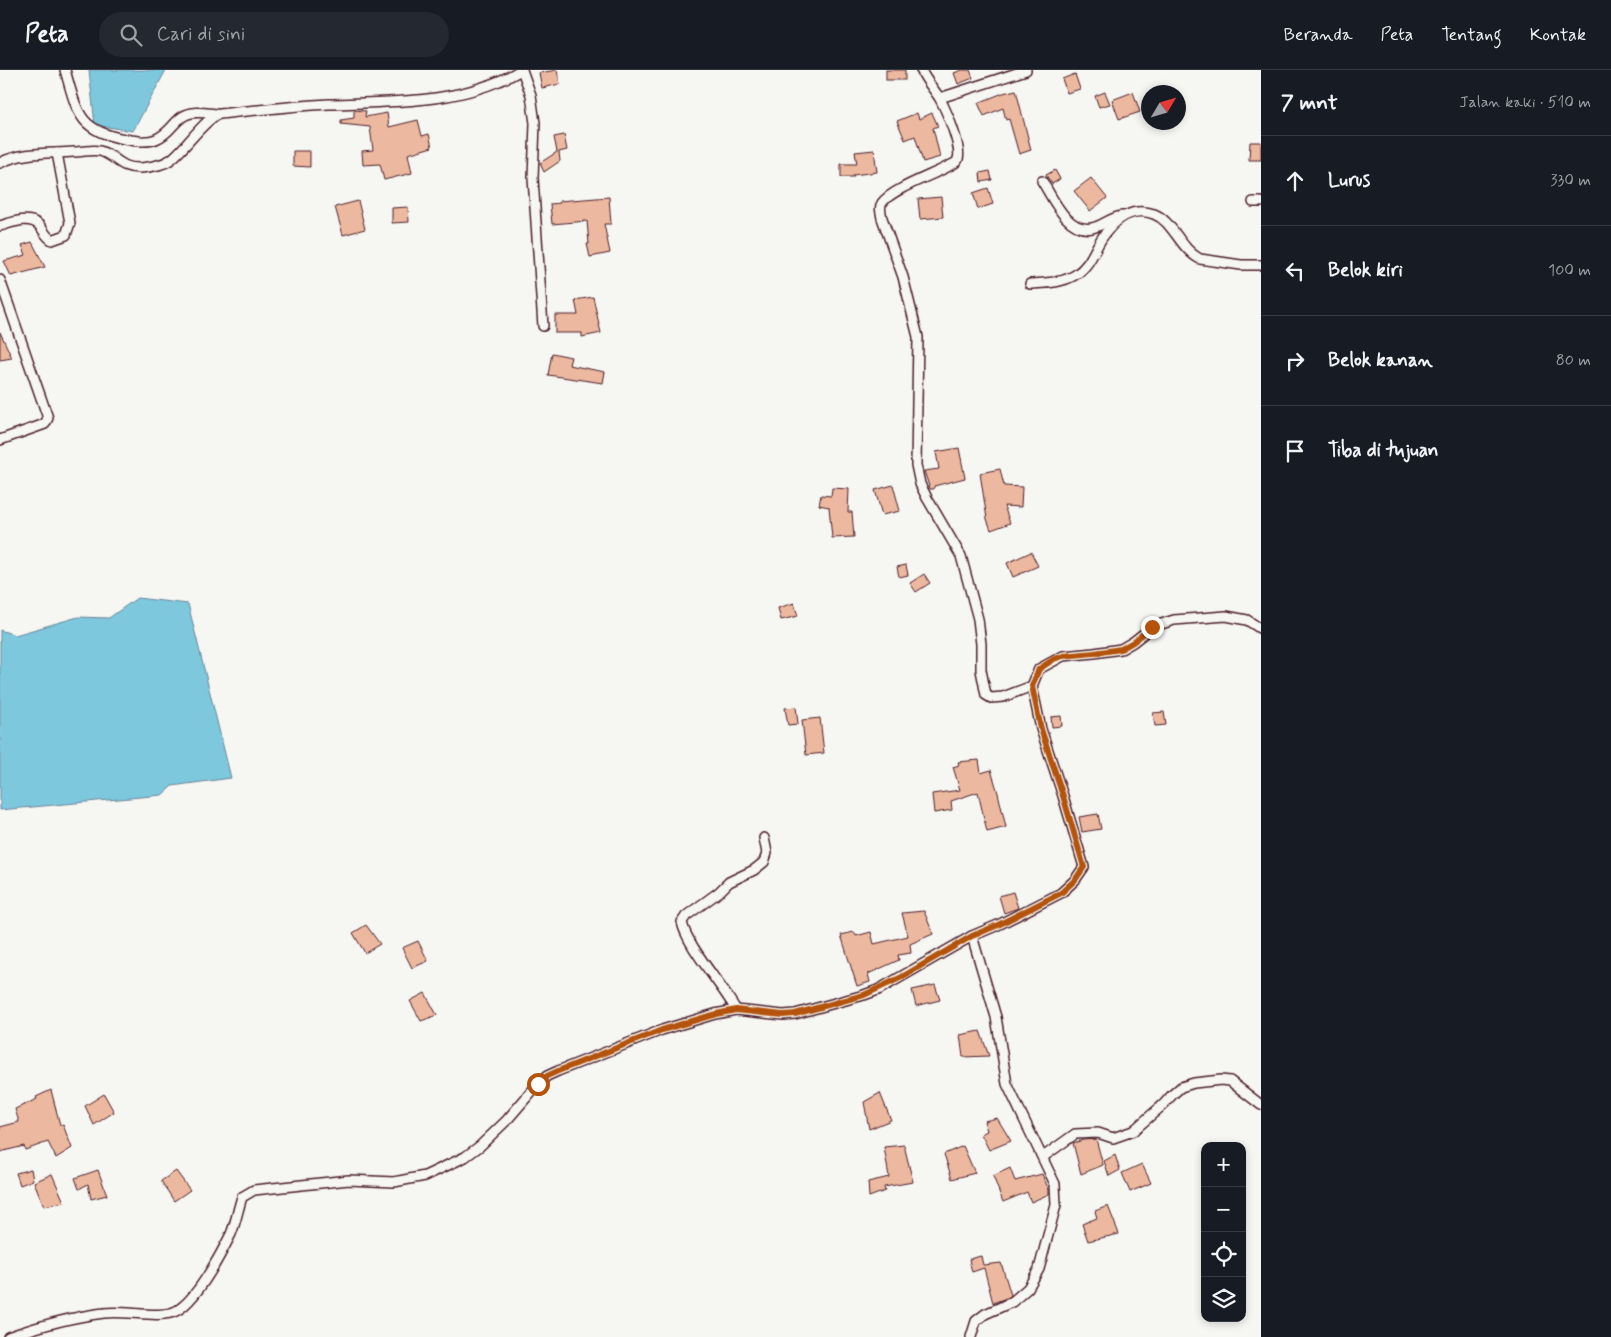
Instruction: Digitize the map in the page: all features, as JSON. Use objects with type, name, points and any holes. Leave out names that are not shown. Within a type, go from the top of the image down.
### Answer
[{"type":"street","points":[[65,70],[74,104],[85,122],[93,129],[113,137],[150,141],[165,134],[182,117],[197,113],[216,114],[280,107],[433,99],[453,96],[494,84],[522,70],[531,96],[534,117],[533,178],[543,326]]},
{"type":"street","points":[[921,70],[929,85],[940,98],[956,138],[958,158],[956,162],[943,170],[901,189],[886,199],[880,209],[918,337],[916,465],[920,484],[961,556],[978,619],[981,644],[981,670],[986,695],[991,698],[1003,697],[1032,686]]},
{"type":"street","points":[[940,98],[1026,70]]},
{"type":"street","points":[[0,163],[28,154],[100,151],[124,166],[131,168],[156,165],[169,161],[216,114]]},
{"type":"street","points":[[0,226],[32,220],[38,224],[47,238],[52,240],[66,235],[70,223],[57,153]]},
{"type":"street","points":[[1042,181],[1063,215],[1076,225],[1084,228],[1093,228],[1115,217],[1137,212],[1152,213],[1158,216],[1183,246],[1200,259],[1241,265],[1261,265]]},
{"type":"street","points":[[1030,284],[1051,283],[1076,274],[1090,260],[1102,238],[1122,216]]},
{"type":"street","points":[[0,280],[48,418],[45,424],[0,440]]},
{"type":"street","points":[[8,1337],[39,1326],[106,1312],[141,1312],[162,1315],[176,1312],[188,1302],[216,1263],[232,1232],[242,1197],[254,1190],[349,1180],[394,1182],[425,1176],[464,1157],[480,1146],[508,1120],[547,1076],[662,1030],[716,1014],[736,1010],[783,1015],[795,1014],[864,995],[900,978],[972,936],[1061,893],[1075,880],[1084,867],[1041,729],[1032,686],[1039,669],[1054,659],[1063,656],[1121,649],[1152,627],[1165,622],[1226,616],[1247,620],[1261,629]]},
{"type":"street","points":[[736,1010],[728,994],[693,945],[682,922],[686,916],[720,892],[728,882],[750,872],[764,862],[767,853],[764,838]]},
{"type":"street","points":[[971,1337],[976,1321],[985,1314],[1012,1302],[1028,1288],[1039,1269],[1056,1205],[1055,1184],[1007,1084],[996,1016],[972,936]]},
{"type":"street","points":[[1043,1157],[1074,1134],[1098,1133],[1113,1138],[1133,1131],[1181,1087],[1194,1083],[1230,1081],[1261,1105]]},
{"type":"water","points":[[89,70],[166,70],[133,131],[95,125]]},
{"type":"water","points":[[137,598],[188,604],[231,778],[172,786],[162,795],[0,810],[0,630],[15,635],[78,617],[109,618]]},
{"type":"building","points":[[557,70],[560,84],[542,88],[539,73]]},
{"type":"building","points":[[886,70],[905,70],[905,80],[886,80]]},
{"type":"building","points":[[970,70],[973,78],[958,84],[954,73]]},
{"type":"building","points":[[1075,74],[1080,89],[1067,93],[1062,79]]},
{"type":"building","points":[[1016,90],[1031,150],[1019,154],[1009,119],[1006,120],[1003,108],[984,116],[978,103]]},
{"type":"building","points":[[1105,92],[1110,104],[1099,107],[1095,96]]},
{"type":"building","points":[[1133,92],[1140,112],[1119,119],[1112,100]]},
{"type":"building","points":[[354,110],[366,111],[365,117],[387,113],[389,127],[418,120],[422,136],[429,134],[432,147],[408,154],[412,173],[384,180],[380,164],[363,165],[362,151],[373,150],[370,127],[341,124],[341,120],[354,118]]},
{"type":"building","points":[[917,113],[919,119],[932,113],[938,126],[933,128],[940,157],[923,162],[915,136],[905,140],[897,121]]},
{"type":"building","points":[[564,135],[567,150],[559,152],[560,161],[544,172],[540,163],[557,152],[554,137]]},
{"type":"building","points":[[1250,142],[1261,142],[1261,160],[1249,160]]},
{"type":"building","points":[[874,150],[877,172],[853,175],[854,177],[841,177],[841,164],[857,164],[855,152]]},
{"type":"building","points":[[293,151],[310,151],[310,167],[293,166]]},
{"type":"building","points":[[1055,170],[1060,179],[1052,184],[1046,175]]},
{"type":"building","points":[[990,171],[992,180],[981,182],[980,173]]},
{"type":"building","points":[[1091,178],[1107,198],[1090,211],[1074,191]]},
{"type":"building","points":[[988,188],[993,204],[978,209],[973,193]]},
{"type":"building","points":[[609,197],[611,224],[604,224],[610,253],[590,257],[587,244],[589,244],[587,221],[552,224],[550,204],[560,203],[559,201]]},
{"type":"building","points":[[941,197],[943,217],[920,219],[918,199]]},
{"type":"building","points":[[358,201],[365,229],[343,235],[335,207]]},
{"type":"building","points":[[408,207],[409,222],[392,223],[392,208]]},
{"type":"building","points":[[32,242],[45,267],[11,276],[4,261],[26,255],[22,245]]},
{"type":"building","points":[[593,297],[601,333],[582,337],[582,333],[555,333],[555,315],[578,315],[575,300]]},
{"type":"building","points":[[0,332],[12,358],[0,360]]},
{"type":"building","points":[[552,353],[571,357],[569,365],[605,372],[603,383],[548,375]]},
{"type":"building","points":[[959,448],[965,478],[934,486],[934,489],[930,489],[924,471],[939,469],[936,452]]},
{"type":"building","points":[[1000,469],[1004,486],[1022,487],[1021,507],[1004,506],[1010,523],[991,530],[987,519],[980,473]]},
{"type":"building","points":[[893,485],[900,511],[882,515],[875,490]]},
{"type":"building","points":[[832,488],[849,489],[848,512],[852,512],[854,537],[832,538],[829,507],[819,505],[821,495],[831,496]]},
{"type":"building","points":[[1031,552],[1038,566],[1013,577],[1007,563]]},
{"type":"building","points":[[906,565],[908,575],[899,577],[897,567]]},
{"type":"building","points":[[924,574],[930,583],[916,592],[910,583]]},
{"type":"building","points":[[794,603],[798,616],[781,620],[778,608]]},
{"type":"building","points":[[796,707],[798,724],[788,725],[785,708]]},
{"type":"building","points":[[1164,712],[1166,725],[1155,726],[1153,713]]},
{"type":"building","points":[[1061,716],[1062,726],[1052,727],[1051,717]]},
{"type":"building","points":[[820,718],[824,753],[806,755],[802,720]]},
{"type":"building","points":[[979,760],[981,773],[991,770],[1006,827],[987,832],[978,792],[951,801],[952,810],[934,813],[932,794],[960,790],[953,767],[959,765],[958,762]]},
{"type":"building","points":[[1098,814],[1101,829],[1082,832],[1079,817]]},
{"type":"building","points":[[1013,892],[1018,908],[1004,913],[999,896]]},
{"type":"building","points":[[924,911],[933,934],[910,944],[911,953],[898,955],[899,960],[868,974],[870,982],[857,986],[841,935],[854,932],[856,936],[871,932],[874,944],[908,936],[902,913]]},
{"type":"building","points":[[366,925],[380,944],[365,953],[353,933]]},
{"type":"building","points":[[418,941],[428,961],[412,968],[402,948]]},
{"type":"building","points":[[935,985],[940,1000],[916,1006],[912,990]]},
{"type":"building","points":[[425,993],[437,1015],[421,1021],[410,1001]]},
{"type":"building","points":[[980,1031],[989,1056],[963,1057],[960,1035]]},
{"type":"building","points":[[51,1090],[60,1125],[63,1125],[72,1148],[56,1158],[48,1142],[25,1150],[24,1146],[0,1152],[0,1127],[19,1122],[15,1109]]},
{"type":"building","points":[[880,1093],[891,1120],[869,1129],[864,1102]]},
{"type":"building","points":[[104,1094],[114,1112],[94,1125],[85,1106]]},
{"type":"building","points":[[997,1118],[1011,1141],[989,1150],[981,1134],[987,1131],[984,1121]]},
{"type":"building","points":[[1096,1139],[1103,1165],[1081,1174],[1073,1143]]},
{"type":"building","points":[[904,1145],[913,1182],[884,1187],[885,1191],[869,1197],[868,1182],[889,1177],[884,1147]]},
{"type":"building","points":[[963,1146],[975,1173],[952,1179],[944,1154]]},
{"type":"building","points":[[1115,1155],[1120,1170],[1109,1176],[1104,1161]]},
{"type":"building","points":[[1142,1164],[1151,1183],[1130,1192],[1122,1173]]},
{"type":"building","points":[[1010,1168],[1015,1181],[1042,1174],[1049,1194],[1031,1202],[1027,1192],[1003,1202],[993,1176]]},
{"type":"building","points":[[31,1169],[33,1180],[20,1185],[16,1173]]},
{"type":"building","points":[[98,1170],[107,1195],[91,1199],[88,1184],[79,1189],[75,1178]]},
{"type":"building","points":[[176,1171],[190,1190],[174,1201],[161,1181]]},
{"type":"building","points":[[52,1174],[64,1202],[44,1206],[34,1182]]},
{"type":"building","points":[[1108,1206],[1119,1234],[1088,1241],[1082,1224],[1097,1218],[1095,1211]]},
{"type":"building","points":[[981,1256],[983,1265],[1001,1263],[1011,1295],[1009,1297],[993,1303],[984,1268],[972,1272],[969,1259]]},
{"type":"route","points":[[538,1084],[547,1076],[558,1071],[662,1030],[700,1018],[736,1010],[783,1015],[795,1014],[878,990],[972,936],[1061,893],[1075,880],[1084,867],[1041,729],[1032,686],[1039,669],[1054,659],[1076,654],[1121,649],[1152,627]]}]
